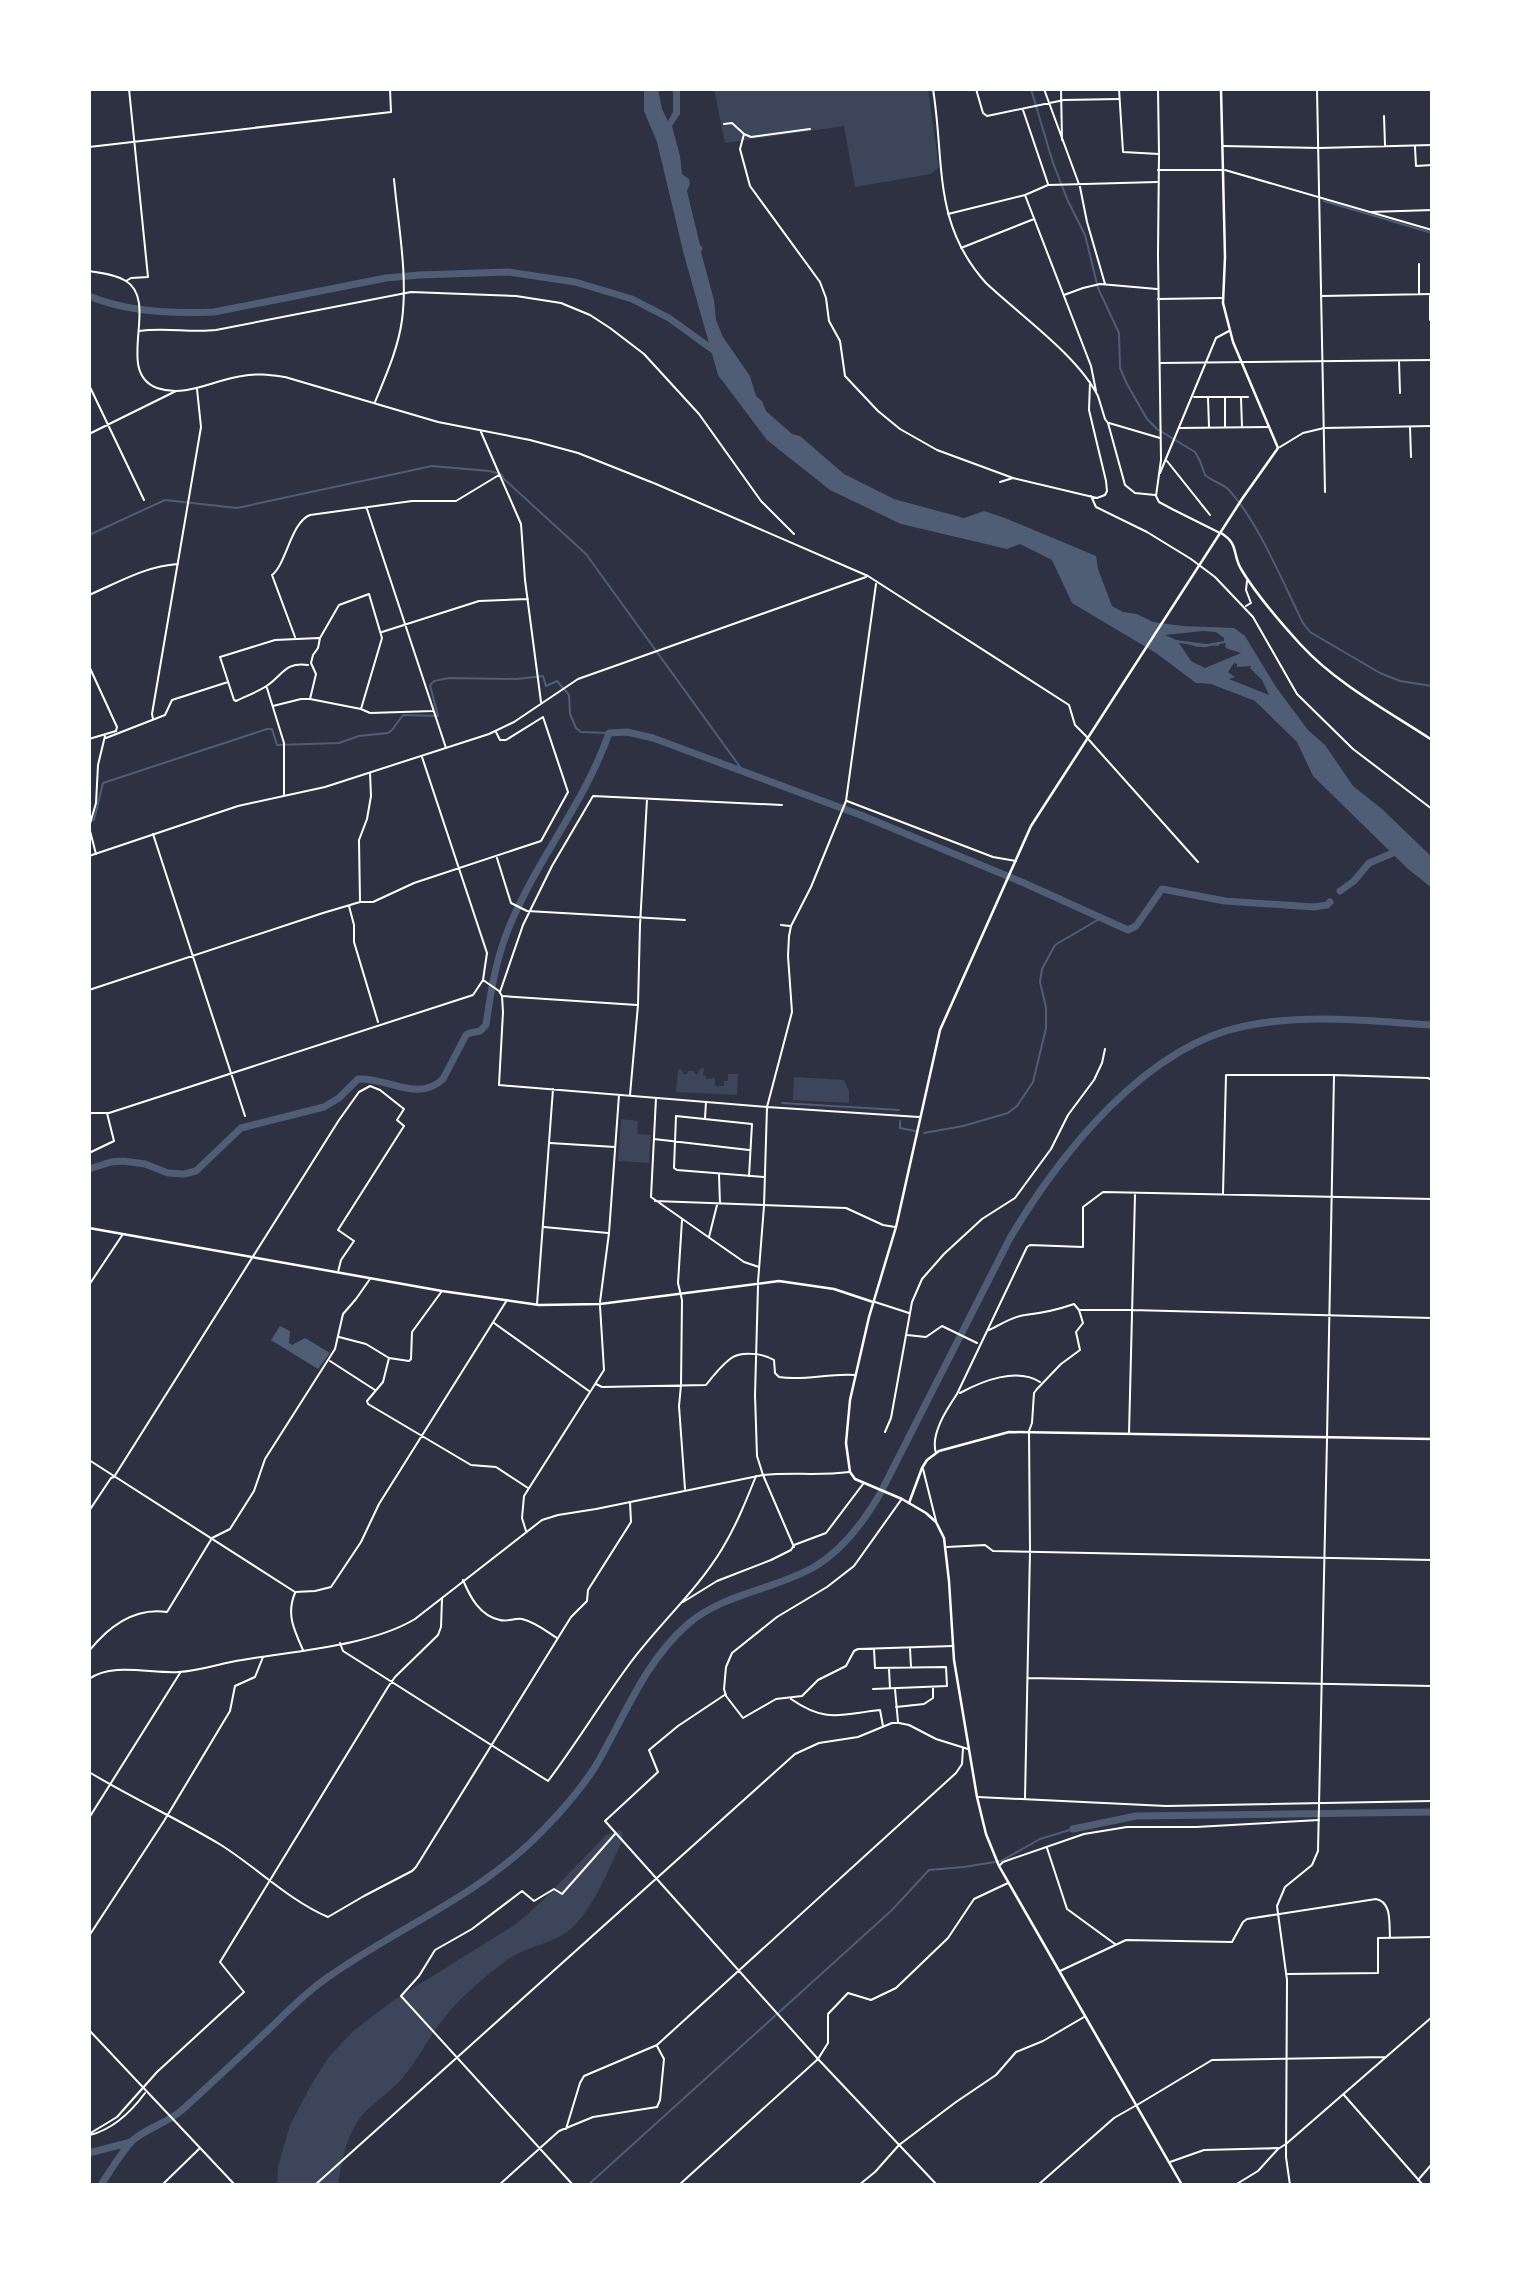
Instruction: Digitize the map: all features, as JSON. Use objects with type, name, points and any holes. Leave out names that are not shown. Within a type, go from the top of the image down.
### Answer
[{"type":"main road","points":[[1182,2185],[1084,2017],[991,1847],[977,1797],[953,1646],[946,1547],[936,1522],[909,1503],[855,1479],[850,1472],[847,1458],[846,1433],[873,1302],[897,1227],[940,1030],[1031,826],[1242,499],[1278,448],[1229,331],[1223,298],[1222,89]]},
{"type":"main road","points":[[1221,533],[1233,543],[1238,562],[1247,577],[1294,637],[1324,667],[1432,740]]},
{"type":"main road","points":[[89,1228],[442,1291],[537,1305],[600,1304],[779,1281],[834,1289],[873,1302]]},
{"type":"main road","points":[[909,1503],[927,1460],[952,1446],[1009,1432],[1432,1439]]},
{"type":"street","points":[[126,281],[148,277],[129,89]]},
{"type":"street","points":[[89,147],[391,112],[390,89]]},
{"type":"street","points":[[933,89],[947,214],[960,248],[986,284],[1067,356],[1090,381],[1098,396]]},
{"type":"street","points":[[976,89],[984,115],[1061,101],[1120,99]]},
{"type":"street","points":[[1044,89],[1079,183],[1105,284]]},
{"type":"street","points":[[1061,89],[1062,141]]},
{"type":"street","points":[[1119,89],[1123,152],[1159,153]]},
{"type":"street","points":[[1158,89],[1160,472],[1157,495],[1159,502],[1221,533]]},
{"type":"street","points":[[1317,89],[1325,492]]},
{"type":"street","points":[[1022,109],[1048,185]]},
{"type":"street","points":[[1384,116],[1385,146]]},
{"type":"street","points":[[724,124],[732,123],[744,134],[756,137],[810,129]]},
{"type":"street","points":[[744,134],[740,149],[750,186],[820,282],[826,298],[829,321],[840,341],[845,376],[878,411],[911,436],[956,458],[1013,478],[1097,498],[1105,495],[1107,487],[1089,410],[1090,381]]},
{"type":"street","points":[[1223,146],[1319,148],[1432,145]]},
{"type":"street","points":[[1415,146],[1416,166],[1432,165]]},
{"type":"street","points":[[1158,170],[1224,170],[1432,230]]},
{"type":"street","points":[[375,403],[392,362],[401,322],[404,286],[394,179]]},
{"type":"street","points":[[947,214],[1025,195],[1048,185],[1157,182]]},
{"type":"street","points":[[1025,195],[1091,366],[1126,488],[1135,493],[1157,495]]},
{"type":"street","points":[[1369,212],[1432,210]]},
{"type":"street","points":[[960,248],[1035,219]]},
{"type":"street","points":[[1419,264],[1419,295]]},
{"type":"street","points":[[89,271],[126,281],[135,291],[139,305],[137,361],[142,376],[154,387],[176,391],[239,376],[261,374],[285,377],[438,422],[530,440],[578,453],[663,486],[868,576],[1069,705],[1075,725],[1198,862]]},
{"type":"street","points":[[1064,295],[1105,284],[1158,289]]},
{"type":"street","points":[[138,331],[155,328],[216,330],[403,293],[462,293],[536,298],[561,303],[600,321],[644,354],[699,414],[761,501],[794,534]]},
{"type":"street","points":[[1321,296],[1431,294],[1430,320]]},
{"type":"street","points":[[1158,299],[1223,298]]},
{"type":"street","points":[[1160,472],[1216,338],[1229,331]]},
{"type":"street","points":[[1399,360],[1400,393]]},
{"type":"street","points":[[1159,363],[1432,360]]},
{"type":"street","points":[[89,385],[144,500]]},
{"type":"street","points":[[153,719],[201,427],[197,388]]},
{"type":"street","points":[[89,434],[176,391]]},
{"type":"street","points":[[1193,397],[1248,397]]},
{"type":"street","points":[[1208,397],[1209,428]]},
{"type":"street","points":[[1225,397],[1225,428]]},
{"type":"street","points":[[1241,397],[1241,428]]},
{"type":"street","points":[[1108,423],[1160,438]]},
{"type":"street","points":[[1410,426],[1411,457]]},
{"type":"street","points":[[1278,448],[1303,433],[1324,428],[1432,426]]},
{"type":"street","points":[[1179,430],[1269,427]]},
{"type":"street","points":[[481,432],[521,524],[541,702]]},
{"type":"street","points":[[1166,460],[1210,515]]},
{"type":"street","points":[[295,638],[272,575],[279,569],[284,553],[301,521],[310,514],[412,502],[456,501],[499,475]]},
{"type":"street","points":[[1000,482],[1013,478]]},
{"type":"street","points":[[1091,496],[1096,507],[1147,532],[1191,559],[1215,578],[1253,617],[1297,694],[1353,749],[1432,809]]},
{"type":"street","points":[[366,508],[446,748]]},
{"type":"street","points":[[89,595],[143,570],[158,565],[180,564]]},
{"type":"street","points":[[89,856],[238,806],[326,787],[496,731],[578,679],[868,576]]},
{"type":"street","points":[[1245,606],[1251,603],[1246,590],[1247,577]]},
{"type":"street","points":[[794,1547],[757,1456],[758,1282],[767,1107],[792,1012],[788,956],[791,926],[811,887],[845,802],[877,582]]},
{"type":"street","points":[[310,666],[320,638],[339,605],[369,594],[381,632],[381,643],[361,709]]},
{"type":"street","points":[[381,632],[479,601],[528,599]]},
{"type":"street","points":[[310,699],[316,674],[310,666],[297,663],[283,670],[267,687],[236,701],[220,657],[275,640],[320,638]]},
{"type":"street","points":[[89,666],[117,727],[116,731],[106,737],[98,765],[97,792],[90,823],[90,835],[96,854]]},
{"type":"street","points":[[89,740],[106,737],[166,714],[172,701],[229,682]]},
{"type":"street","points":[[267,687],[284,743],[284,796]]},
{"type":"street","points":[[273,706],[310,699],[370,713],[435,712]]},
{"type":"street","points":[[89,990],[349,905],[379,900],[414,883],[544,839],[568,792],[543,717],[506,740],[500,740],[496,731]]},
{"type":"street","points":[[89,1112],[109,1113],[473,995],[483,980],[487,953],[422,755]]},
{"type":"street","points":[[360,902],[359,840],[367,819],[371,796],[370,773]]},
{"type":"street","points":[[499,992],[528,911],[593,796],[782,805]]},
{"type":"street","points":[[630,1095],[638,1005],[647,798]]},
{"type":"street","points":[[845,802],[993,857],[1016,861]]},
{"type":"street","points":[[153,834],[245,1116]]},
{"type":"street","points":[[496,857],[512,904],[528,911],[685,920]]},
{"type":"street","points":[[349,905],[354,925],[354,943],[379,1024]]},
{"type":"street","points":[[780,925],[791,926]]},
{"type":"street","points":[[483,980],[502,996],[499,1085],[920,1117]]},
{"type":"street","points":[[502,996],[638,1005]]},
{"type":"street","points":[[885,1432],[891,1418],[912,1302],[922,1279],[944,1254],[990,1212],[1015,1198],[1051,1149],[1069,1115],[1094,1080],[1105,1049]]},
{"type":"street","points":[[1223,1195],[1226,1075],[1334,1075],[1432,1080]]},
{"type":"street","points":[[1290,2185],[1286,2144],[1286,1974],[1277,1914],[1278,1901],[1285,1887],[1315,1861],[1318,1851],[1334,1075]]},
{"type":"street","points":[[89,1511],[114,1477],[339,1120],[359,1092],[370,1086],[380,1090],[404,1109],[397,1120],[404,1126],[338,1230],[354,1241],[341,1260],[338,1272]]},
{"type":"street","points":[[537,1305],[554,1088]]},
{"type":"street","points":[[527,1532],[522,1515],[523,1498],[604,1370],[600,1304],[609,1233],[619,1094]]},
{"type":"street","points":[[656,1097],[650,1197],[744,1262],[760,1267]]},
{"type":"street","points":[[705,1119],[706,1101]]},
{"type":"street","points":[[89,1153],[114,1141],[106,1112]]},
{"type":"street","points":[[749,1176],[752,1124],[676,1116],[674,1168],[677,1170],[719,1174],[749,1176],[764,1177]]},
{"type":"street","points":[[653,1139],[750,1150]]},
{"type":"street","points":[[549,1143],[616,1147]]},
{"type":"street","points":[[709,1238],[718,1204],[719,1174]]},
{"type":"street","points":[[936,1454],[933,1444],[944,1416],[1028,1245],[1083,1247],[1083,1207],[1103,1192],[1432,1199]]},
{"type":"street","points":[[1129,1434],[1135,1194]]},
{"type":"street","points":[[655,1201],[846,1208],[883,1225],[897,1227]]},
{"type":"street","points":[[682,1220],[678,1264],[678,1285],[682,1300],[681,1385],[678,1406],[685,1489]]},
{"type":"street","points":[[543,1227],[609,1233]]},
{"type":"street","points":[[89,1285],[123,1234]]},
{"type":"street","points":[[89,1651],[116,1624],[135,1613],[167,1612],[212,1538],[225,1533],[233,1525],[257,1486],[265,1459],[335,1349],[343,1314],[371,1278]]},
{"type":"street","points":[[338,1337],[366,1344],[390,1358],[409,1361],[412,1332],[442,1291]]},
{"type":"street","points":[[89,1460],[295,1592],[316,1591],[333,1585],[361,1542],[373,1515],[507,1300]]},
{"type":"street","points":[[873,1302],[910,1314]]},
{"type":"street","points":[[988,1331],[1024,1315],[1052,1312],[1074,1304],[1083,1323],[1076,1332],[1080,1350],[1061,1364],[1034,1393],[1029,1431],[1030,1551],[1025,1798]]},
{"type":"street","points":[[1079,1310],[1432,1318]]},
{"type":"street","points":[[493,1323],[590,1392]]},
{"type":"street","points":[[906,1335],[926,1337],[941,1326],[978,1344]]},
{"type":"street","points":[[596,1384],[602,1387],[706,1385],[732,1357],[756,1354],[774,1360],[775,1373],[779,1377],[856,1375]]},
{"type":"street","points":[[390,1358],[383,1382],[367,1401],[368,1404],[471,1465],[496,1467],[529,1489]]},
{"type":"street","points":[[328,1360],[376,1391]]},
{"type":"street","points":[[957,1394],[973,1386],[1006,1377],[1031,1377],[1041,1383]]},
{"type":"street","points":[[922,1468],[936,1522]]},
{"type":"street","points":[[89,1679],[101,1671],[180,1672],[356,1641],[402,1627],[542,1520],[558,1514],[596,1509],[756,1476],[850,1472]]},
{"type":"street","points":[[340,1643],[343,1651],[548,1781],[638,1652],[682,1602],[721,1550],[756,1476]]},
{"type":"street","points":[[682,1602],[717,1581],[771,1559],[794,1545],[830,1530],[864,1484]]},
{"type":"street","points":[[902,1500],[854,1566],[827,1587],[777,1617],[732,1653],[726,1667],[726,1694],[743,1718],[776,1699],[802,1696],[818,1680],[846,1666],[856,1650],[953,1646]]},
{"type":"street","points":[[89,1772],[221,1846],[285,1892],[328,1917],[412,1871],[571,1617],[587,1601],[593,1580],[631,1522],[630,1501]]},
{"type":"street","points":[[946,1547],[985,1545],[993,1551],[1432,1560]]},
{"type":"street","points":[[463,1580],[473,1602],[491,1616],[498,1620],[527,1621],[558,1638]]},
{"type":"street","points":[[295,1592],[290,1605],[290,1618],[303,1650]]},
{"type":"street","points":[[89,2135],[117,2117],[142,2086],[244,1992],[220,1962],[392,1682],[438,1635],[441,1627],[442,1597]]},
{"type":"street","points":[[910,1647],[911,1667]]},
{"type":"street","points":[[873,1689],[947,1686],[946,1667],[875,1668],[874,1648]]},
{"type":"street","points":[[89,1936],[230,1711],[234,1686],[255,1677],[264,1656]]},
{"type":"street","points":[[889,1668],[890,1688]]},
{"type":"street","points":[[89,1818],[180,1672]]},
{"type":"street","points":[[1027,1678],[1432,1686]]},
{"type":"street","points":[[896,1707],[924,1704],[933,1698],[933,1686]]},
{"type":"street","points":[[895,1688],[899,1723]]},
{"type":"street","points":[[726,1694],[671,1731],[649,1750],[658,1773],[605,1821],[818,2059],[937,2185]]},
{"type":"street","points":[[790,1698],[821,1714],[847,1716],[880,1710],[883,1726]]},
{"type":"street","points":[[315,2185],[800,1751],[819,1743],[865,1735],[883,1726],[899,1723],[969,1749]]},
{"type":"street","points":[[566,2129],[584,2076],[657,2045],[956,1773],[962,1764],[963,1747]]},
{"type":"street","points":[[977,1797],[1166,1806],[1432,1801]]},
{"type":"street","points":[[999,1865],[1084,1835],[1127,1827],[1196,1827],[1320,1819]]},
{"type":"street","points":[[573,2185],[401,1996],[419,1976],[435,1950],[472,1929],[523,1891],[534,1901],[554,1889],[562,1894],[616,1833]]},
{"type":"street","points":[[1046,1847],[1067,1909],[1115,1944]]},
{"type":"street","points":[[679,2185],[818,2059],[828,2043],[828,2014],[838,2002],[848,1993],[871,2000],[896,1988],[948,1938],[974,1899],[1009,1882]]},
{"type":"street","points":[[1059,1972],[1126,1940],[1232,1942],[1244,1920],[1379,1899],[1387,1905],[1390,1937]]},
{"type":"street","points":[[1286,1974],[1378,1973],[1378,1938],[1432,1937]]},
{"type":"street","points":[[859,2185],[875,2172],[899,2145],[996,2075],[1016,2052],[1043,2041],[1084,2017]]},
{"type":"street","points":[[1235,2185],[1258,2171],[1281,2147],[1432,2017]]},
{"type":"street","points":[[89,2031],[235,2185]]},
{"type":"street","points":[[499,2185],[556,2133],[593,2117],[657,2107],[664,2059],[657,2045]]},
{"type":"street","points":[[1038,2185],[1114,2118],[1212,2060],[1386,2057]]},
{"type":"street","points":[[89,2135],[101,2132],[122,2119],[147,2091]]},
{"type":"street","points":[[1343,2094],[1423,2185]]},
{"type":"street","points":[[1169,2162],[1204,2150],[1281,2147]]},
{"type":"street","points":[[162,2185],[200,2148]]},
{"type":"street","points":[[1413,2185],[1432,2164]]},
{"type":"shaded area","points":[[644,89],[658,89],[662,109],[668,121],[673,112],[673,89],[680,89],[680,114],[672,126],[682,174],[689,179],[687,191],[703,248],[701,252],[714,300],[716,320],[723,337],[750,376],[756,396],[762,401],[766,411],[844,474],[894,499],[964,518],[984,511],[1096,556],[1112,606],[1123,612],[1137,614],[1153,622],[1234,628],[1245,636],[1276,687],[1308,730],[1325,745],[1353,786],[1382,809],[1432,857],[1432,888],[1408,869],[1313,776],[1297,742],[1255,701],[1211,684],[1196,683],[1156,653],[1072,603],[1052,560],[1020,544],[1007,549],[901,524],[830,490],[767,440],[718,375],[684,255],[657,142],[644,111]],"holes":[[[1216,632],[1224,641],[1207,644],[1176,640],[1165,635]],[[1179,643],[1204,647],[1226,643],[1225,647],[1241,653],[1205,668],[1191,661]],[[1234,663],[1237,667],[1251,666],[1269,695],[1229,679],[1235,677],[1228,672]]]},
{"type":"shaded area","points":[[714,89],[928,89],[939,167],[931,174],[855,187],[844,126],[725,143]]},
{"type":"shaded area","points":[[701,1068],[704,1068],[703,1075],[706,1079],[715,1078],[715,1086],[724,1086],[724,1081],[728,1081],[728,1074],[738,1074],[737,1095],[676,1092],[678,1069],[682,1070],[683,1074],[693,1071],[697,1075]]},
{"type":"shaded area","points":[[794,1077],[844,1080],[849,1091],[849,1103],[793,1100]]},
{"type":"shaded area","points":[[621,1119],[638,1121],[637,1134],[651,1135],[649,1163],[618,1161]]},
{"type":"shaded area","points":[[280,1326],[290,1331],[289,1343],[292,1345],[305,1338],[330,1353],[318,1369],[271,1340]]},
{"type":"shaded area","points":[[619,1830],[623,1839],[589,1908],[566,1933],[507,1960],[455,2005],[404,2076],[365,2112],[356,2124],[344,2154],[338,2185],[277,2185],[278,2167],[290,2125],[328,2058],[352,2032],[391,2002],[516,1924],[606,1835]]},
{"type":"waterway","points":[[1031,89],[1053,163],[1085,235],[1098,288],[1119,333],[1120,368],[1147,419],[1157,429],[1195,452],[1205,475],[1228,489],[1239,502],[1260,535],[1310,632],[1380,673],[1400,681],[1432,686]]},
{"type":"waterway","points":[[1324,201],[1432,233]]},
{"type":"waterway","points":[[89,296],[119,306],[150,311],[214,312],[386,278],[508,272],[575,282],[632,299],[669,318],[716,352]]},
{"type":"waterway","points":[[89,535],[165,500],[237,508],[432,466],[501,474],[586,554],[743,771]]},
{"type":"waterway","points":[[89,821],[94,820],[103,783],[267,729],[272,729],[277,745],[339,743],[359,736],[388,733],[403,715],[438,716],[430,685],[434,681],[449,678],[517,679],[543,676],[546,686],[557,681],[569,695],[570,714],[576,728],[581,732],[609,733]]},
{"type":"waterway","points":[[89,1169],[123,1161],[145,1164],[168,1173],[184,1174],[196,1171],[241,1128],[324,1107],[339,1098],[358,1079],[413,1089],[433,1086],[443,1079],[466,1035],[480,1031],[486,1025],[492,987],[510,925],[534,876],[587,783],[609,733],[627,732],[653,738],[863,816],[1128,930],[1136,926],[1162,889],[1225,901],[1314,907],[1330,902]]},
{"type":"waterway","points":[[1340,891],[1354,881],[1369,863],[1400,850]]},
{"type":"waterway","points":[[924,1133],[963,1126],[1008,1113],[1017,1106],[1033,1082],[1046,1028],[1046,1007],[1040,982],[1042,969],[1055,945],[1101,918]]},
{"type":"waterway","points":[[101,2185],[132,2141],[182,2110],[313,1989],[372,1948],[480,1883],[529,1844],[588,1777],[647,1673],[659,1655],[688,1624],[717,1605],[799,1575],[825,1560],[844,1543],[881,1492],[1010,1238],[1030,1206],[1080,1139],[1140,1080],[1173,1056],[1208,1037],[1245,1026],[1315,1019],[1432,1025]]},
{"type":"waterway","points":[[782,1103],[899,1110]]},
{"type":"waterway","points":[[900,1121],[900,1128],[915,1131]]},
{"type":"waterway","points":[[1073,1829],[1136,1816],[1432,1812]]},
{"type":"waterway","points":[[588,2185],[892,1910],[929,1870],[1001,1861],[1040,1839],[1073,1829]]},
{"type":"waterway","points":[[89,2153],[131,2142]]}]
